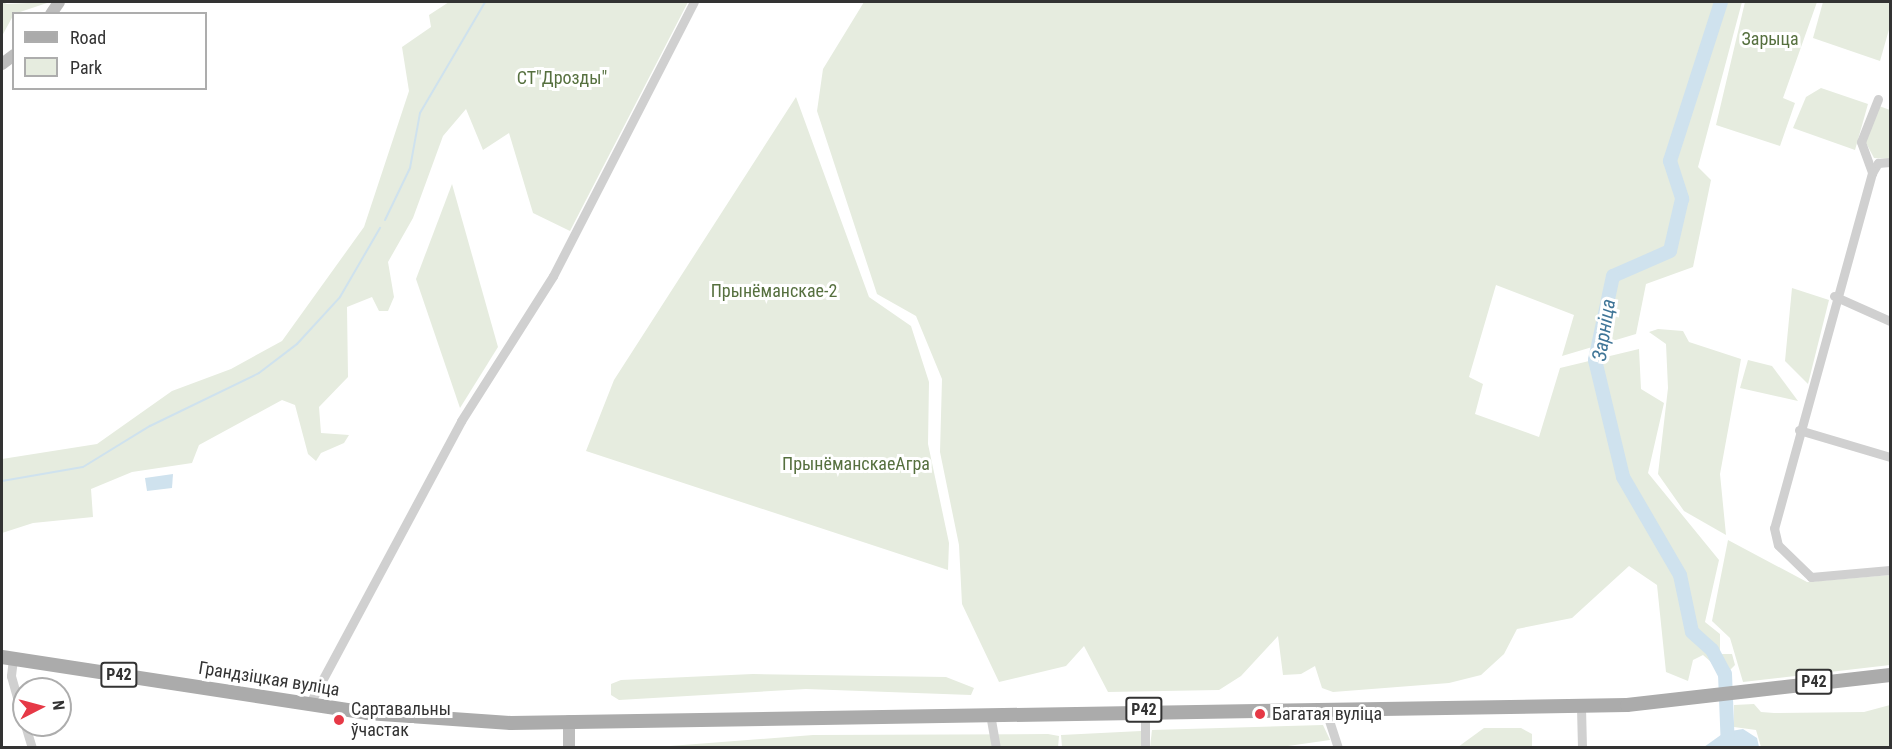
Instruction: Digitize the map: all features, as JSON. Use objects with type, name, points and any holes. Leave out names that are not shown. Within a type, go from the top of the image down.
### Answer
[{"type":"main road","name":"Грандзіцкая вуліца","points":[[7,658],[310,704],[473,722],[569,721]]},
{"type":"main road","name":"Р42","points":[[569,721],[1325,708],[1581,716],[1718,695],[1890,675]]},
{"type":"street","points":[[310,704],[461,422],[553,276],[694,2]]},
{"type":"street","points":[[1872,173],[1861,142],[1878,99]]},
{"type":"street","points":[[1890,162],[1878,163],[1872,173],[1834,296],[1774,528],[1778,544],[1811,577],[1890,570]]},
{"type":"street","points":[[1834,296],[1890,321]]},
{"type":"street","points":[[1799,430],[1890,457]]},
{"type":"street","points":[[7,658],[12,677]]},
{"type":"street","points":[[1325,708],[1338,747]]},
{"type":"street","points":[[1145,710],[1145,747]]},
{"type":"street","points":[[990,714],[996,747]]},
{"type":"street","points":[[1581,716],[1581,747]]},
{"type":"street","points":[[569,721],[569,747]]},
{"type":"green space","points":[[2,2],[7,4],[50,2],[20,12],[12,12],[12,18],[2,36]]},
{"type":"green space","name":"СТ\"Дрозды\"","points":[[449,2],[688,2],[570,231],[533,213],[509,133],[483,150],[466,109],[443,136],[413,218],[388,262],[394,297],[388,311],[379,311],[372,297],[347,307],[348,377],[319,407],[321,433],[349,435],[344,443],[321,453],[316,461],[308,454],[295,405],[282,400],[199,445],[192,463],[132,472],[91,489],[93,517],[33,523],[2,533],[2,459],[97,444],[172,391],[231,369],[282,341],[364,227],[409,91],[402,47],[431,27],[429,15]]},
{"type":"green space","points":[[864,2],[1742,2],[1698,167],[1711,180],[1693,267],[1646,284],[1636,334],[1562,356],[1574,315],[1496,285],[1469,377],[1483,384],[1475,414],[1539,437],[1560,368],[1639,349],[1641,389],[1664,403],[1648,473],[1719,560],[1705,622],[1720,634],[1720,654],[1732,654],[1735,665],[1729,671],[1719,669],[1703,655],[1693,660],[1688,681],[1666,672],[1657,585],[1629,566],[1572,618],[1517,629],[1504,654],[1481,675],[1449,683],[1333,692],[1322,688],[1315,666],[1301,674],[1283,675],[1278,636],[1241,676],[1219,690],[1108,692],[1084,646],[1066,666],[999,682],[962,604],[959,545],[940,452],[942,379],[916,316],[877,294],[817,111],[823,69]]},
{"type":"green space","name":"Зарыца","points":[[1745,2],[1817,2],[1783,98],[1795,103],[1780,146],[1716,125]]},
{"type":"green space","name":"Зарыца","points":[[1823,2],[1890,2],[1890,26],[1880,61],[1813,38]]},
{"type":"green space","points":[[1821,88],[1868,104],[1855,150],[1793,128],[1806,97]]},
{"type":"green space","name":"Прынёманскае-2","points":[[796,97],[869,297],[911,326],[929,382],[928,444],[949,543],[948,570],[586,451],[614,380]]},
{"type":"green space","points":[[1879,106],[1890,110],[1890,159],[1874,158],[1865,141]]},
{"type":"green space","points":[[452,184],[498,347],[460,408],[416,279]]},
{"type":"green space","points":[[1792,288],[1829,300],[1808,384],[1785,361]]},
{"type":"green space","points":[[1658,329],[1683,331],[1689,342],[1741,359],[1720,474],[1726,535],[1684,511],[1658,474],[1668,388],[1666,344],[1649,332]]},
{"type":"green space","points":[[1748,360],[1772,366],[1798,401],[1740,388]]},
{"type":"green space","points":[[1728,540],[1807,582],[1890,575],[1890,665],[1743,682],[1730,638],[1712,621]]},
{"type":"green space","points":[[753,674],[946,677],[974,688],[971,695],[806,689],[619,700],[611,695],[611,684],[621,680]]},
{"type":"green space","points":[[1754,704],[1761,712],[1774,713],[1864,712],[1890,705],[1890,747],[1761,747],[1756,730],[1734,727],[1734,705]]},
{"type":"green space","points":[[1323,725],[1330,740],[1274,748],[1150,747],[1152,730]]},
{"type":"green space","points":[[1484,728],[1521,728],[1532,734],[1532,747],[1458,747]]},
{"type":"green space","points":[[1141,731],[1141,747],[1062,747],[1061,735]]},
{"type":"green space","points":[[1048,734],[1059,736],[1058,748],[670,746],[813,735]]},
{"type":"water","points":[[173,474],[172,488],[147,491],[145,478]]},
{"type":"water","points":[[1743,729],[1757,738],[1759,747],[1704,747],[1725,732]]},
{"type":"waterway","points":[[385,220],[410,168],[420,113],[485,2]]},
{"type":"waterway","name":"Зарніца","points":[[1721,2],[1670,161],[1682,199],[1670,251],[1613,276],[1595,360],[1623,477],[1680,575],[1692,632],[1712,650],[1725,674],[1728,748]]},
{"type":"waterway","points":[[2,481],[83,467],[150,426],[259,373],[297,344],[340,297],[380,228]]},
{"type":"place","name":"Багатая вуліца","points":[[1260,714]]},
{"type":"place","name":"Сартавальны ўчастак","points":[[339,720]]},
{"type":"park label","name":"ПрынёманскаеАгра","points":[[856,464]]}]
